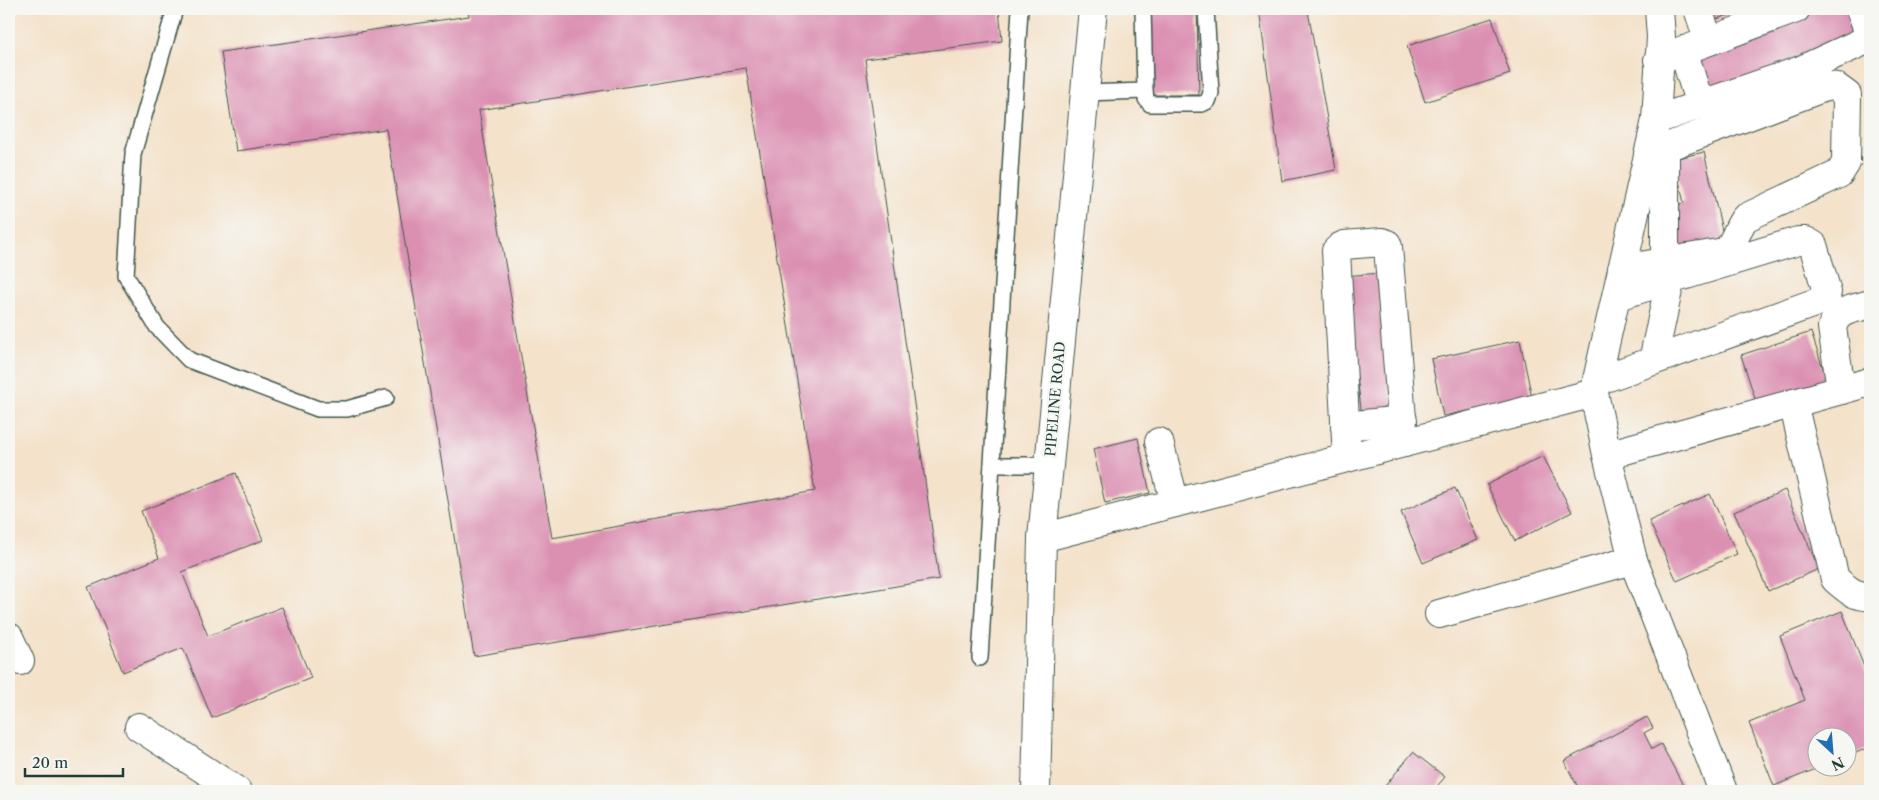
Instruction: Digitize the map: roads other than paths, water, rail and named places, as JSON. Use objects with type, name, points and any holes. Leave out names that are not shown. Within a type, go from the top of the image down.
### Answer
[{"type":"street","name":"PIPELINE ROAD","points":[[1036,791],[1042,538],[1092,9]]},
{"type":"street","points":[[1659,9],[1668,49],[1700,105]]},
{"type":"street","points":[[1653,361],[1668,271],[1656,151],[1656,120],[1668,49],[1701,19],[1720,27],[1765,9]]},
{"type":"street","points":[[1668,49],[1796,9]]},
{"type":"street","points":[[1656,120],[1801,70],[1862,42],[1867,38],[1868,32],[1860,9]]},
{"type":"street","points":[[1616,296],[1668,271],[1724,252],[1731,246],[1738,226],[1745,218],[1839,174],[1846,163],[1847,95],[1836,87],[1828,86],[1656,151]]},
{"type":"street","points":[[1656,151],[1622,269],[1596,387],[1607,455],[1633,560],[1723,791]]},
{"type":"street","points":[[1042,538],[1347,458],[1404,431],[1596,387],[1653,361],[1820,300],[1826,297],[1827,292],[1813,245],[1806,241],[1798,241],[1668,271],[1622,269]]},
{"type":"street","points":[[1347,458],[1336,251],[1344,245],[1382,242],[1387,244],[1404,431]]},
{"type":"street","points":[[1841,390],[1832,327],[1835,318],[1841,312],[1870,304]]},
{"type":"street","points":[[1607,455],[1870,382]]},
{"type":"street","points":[[1793,403],[1835,579],[1849,591],[1860,596],[1870,596]]},
{"type":"street","points":[[1345,426],[1404,431]]},
{"type":"street","points":[[1159,443],[1176,503]]},
{"type":"street","points":[[1439,614],[1633,560]]},
{"type":"street","points":[[139,727],[236,791]]},
{"type":"lane","points":[[175,9],[134,154],[126,276],[157,327],[188,360],[318,410],[347,409],[386,398]]},
{"type":"lane","points":[[980,658],[1020,9]]},
{"type":"lane","points":[[1143,9],[1145,91],[1146,99],[1150,104],[1202,104],[1208,101],[1211,93],[1206,9]]},
{"type":"lane","points":[[1084,93],[1145,91]]},
{"type":"lane","points":[[992,465],[1049,465]]}]
